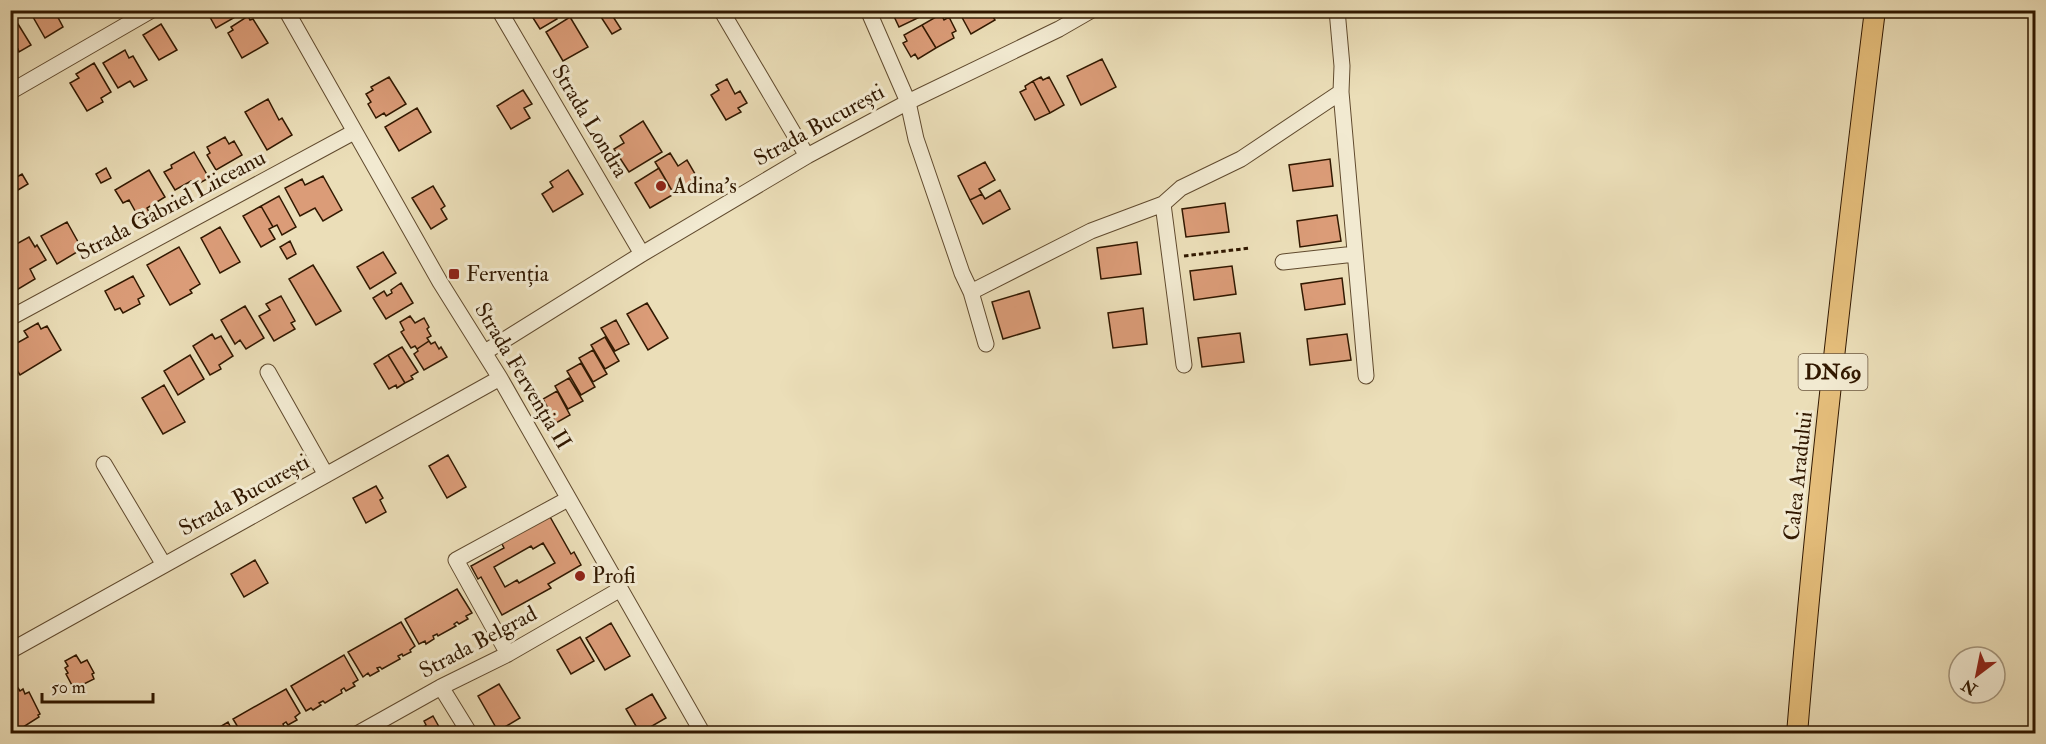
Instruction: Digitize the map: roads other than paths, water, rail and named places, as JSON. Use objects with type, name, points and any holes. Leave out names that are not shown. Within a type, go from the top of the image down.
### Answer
[{"type":"main road","name":"Calea Aradului","points":[[1797,734],[1808,608],[1856,159],[1875,10]]},
{"type":"street","points":[[10,92],[152,10]]},
{"type":"street","name":"Strada Fervenția II","points":[[286,10],[440,282],[485,352],[703,734]]},
{"type":"street","name":"Strada Londra","points":[[499,10],[642,254]]},
{"type":"street","points":[[721,10],[807,156]]},
{"type":"street","points":[[868,10],[908,102],[916,138],[945,226],[971,292],[986,344]]},
{"type":"street","name":"Strada București","points":[[485,352],[642,254],[807,156],[908,102],[1059,29],[1092,10]]},
{"type":"street","points":[[1337,10],[1342,66],[1341,92],[1366,376]]},
{"type":"street","points":[[971,292],[1091,231],[1163,204],[1181,188],[1241,159],[1341,92]]},
{"type":"street","name":"Strada Gabriel Liiceanu","points":[[10,318],[354,132]]},
{"type":"street","points":[[1163,204],[1184,365]]},
{"type":"street","points":[[1283,262],[1355,254]]},
{"type":"street","points":[[268,372],[326,475]]},
{"type":"street","name":"Strada București","points":[[10,651],[500,378]]},
{"type":"street","points":[[104,465],[164,565]]},
{"type":"street","points":[[508,654],[456,560],[568,499]]},
{"type":"street","name":"Strada Belgrad","points":[[357,734],[441,687],[508,654],[620,590]]},
{"type":"street","points":[[441,687],[470,734]]},
{"type":"place","name":"Adina's","points":[[661,186]]},
{"type":"place","name":"Fervenția","points":[[454,274]]},
{"type":"place","name":"Profi","points":[[580,576]]}]
